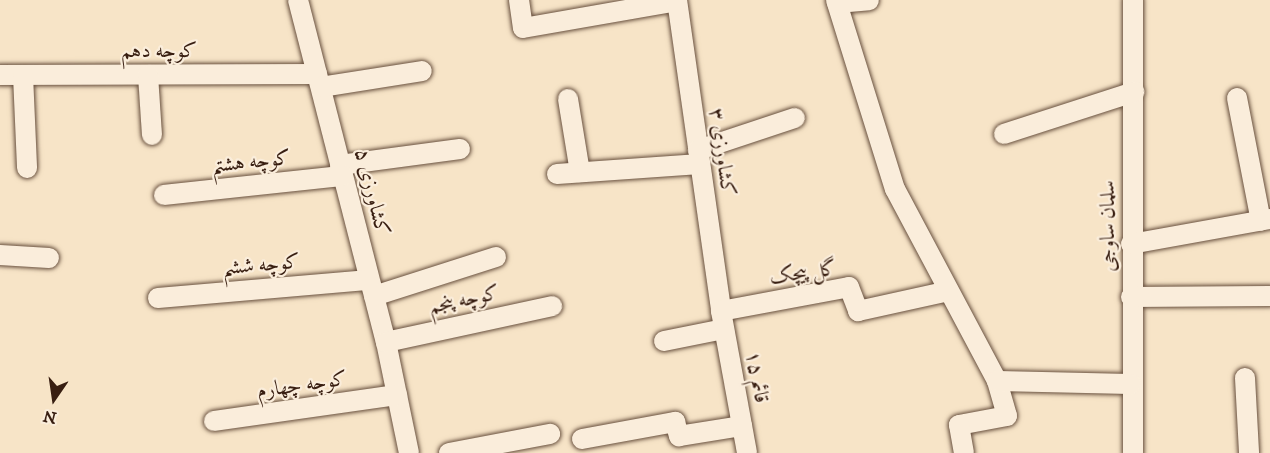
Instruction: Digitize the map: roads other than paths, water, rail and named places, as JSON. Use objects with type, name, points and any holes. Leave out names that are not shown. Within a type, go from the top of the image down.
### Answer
[{"type":"street","name":"کشاورزی ۵","points":[[298,0],[386,342],[409,453]]},
{"type":"street","points":[[519,0],[523,28],[677,1]]},
{"type":"street","points":[[869,0],[836,2],[895,189],[997,381],[1007,416],[959,425],[964,453]]},
{"type":"street","name":"سلمان ساوجی","points":[[1133,0],[1131,244],[1133,453]]},
{"type":"street","name":"کشاورزی ۳","points":[[677,1],[722,320]]},
{"type":"street","name":"کوچه دهم","points":[[0,75],[148,75],[319,80],[422,71]]},
{"type":"street","points":[[23,75],[27,168]]},
{"type":"street","points":[[148,75],[152,135]]},
{"type":"street","points":[[1004,134],[1134,92]]},
{"type":"street","points":[[1131,244],[1265,220],[1237,98]]},
{"type":"street","points":[[568,99],[580,172]]},
{"type":"street","points":[[557,174],[699,157],[795,118]]},
{"type":"street","name":"کوچه هشتم","points":[[164,195],[342,170],[459,149]]},
{"type":"street","points":[[0,255],[49,258]]},
{"type":"street","name":"کوچه ششم","points":[[158,298],[372,288],[496,257]]},
{"type":"street","name":"گل پیچک","points":[[722,320],[849,287],[858,311],[949,291]]},
{"type":"street","points":[[1131,297],[1270,296]]},
{"type":"street","name":"کوچه پنجم","points":[[386,342],[552,306]]},
{"type":"street","points":[[664,341],[722,320]]},
{"type":"street","name":"قائم ۱۵","points":[[722,320],[747,453]]},
{"type":"street","points":[[1245,378],[1249,453]]},
{"type":"street","points":[[997,381],[1131,384]]},
{"type":"street","name":"کوچه چهارم","points":[[214,421],[397,395]]},
{"type":"street","points":[[582,439],[675,422],[679,436],[742,426]]},
{"type":"street","points":[[449,453],[550,434]]}]
